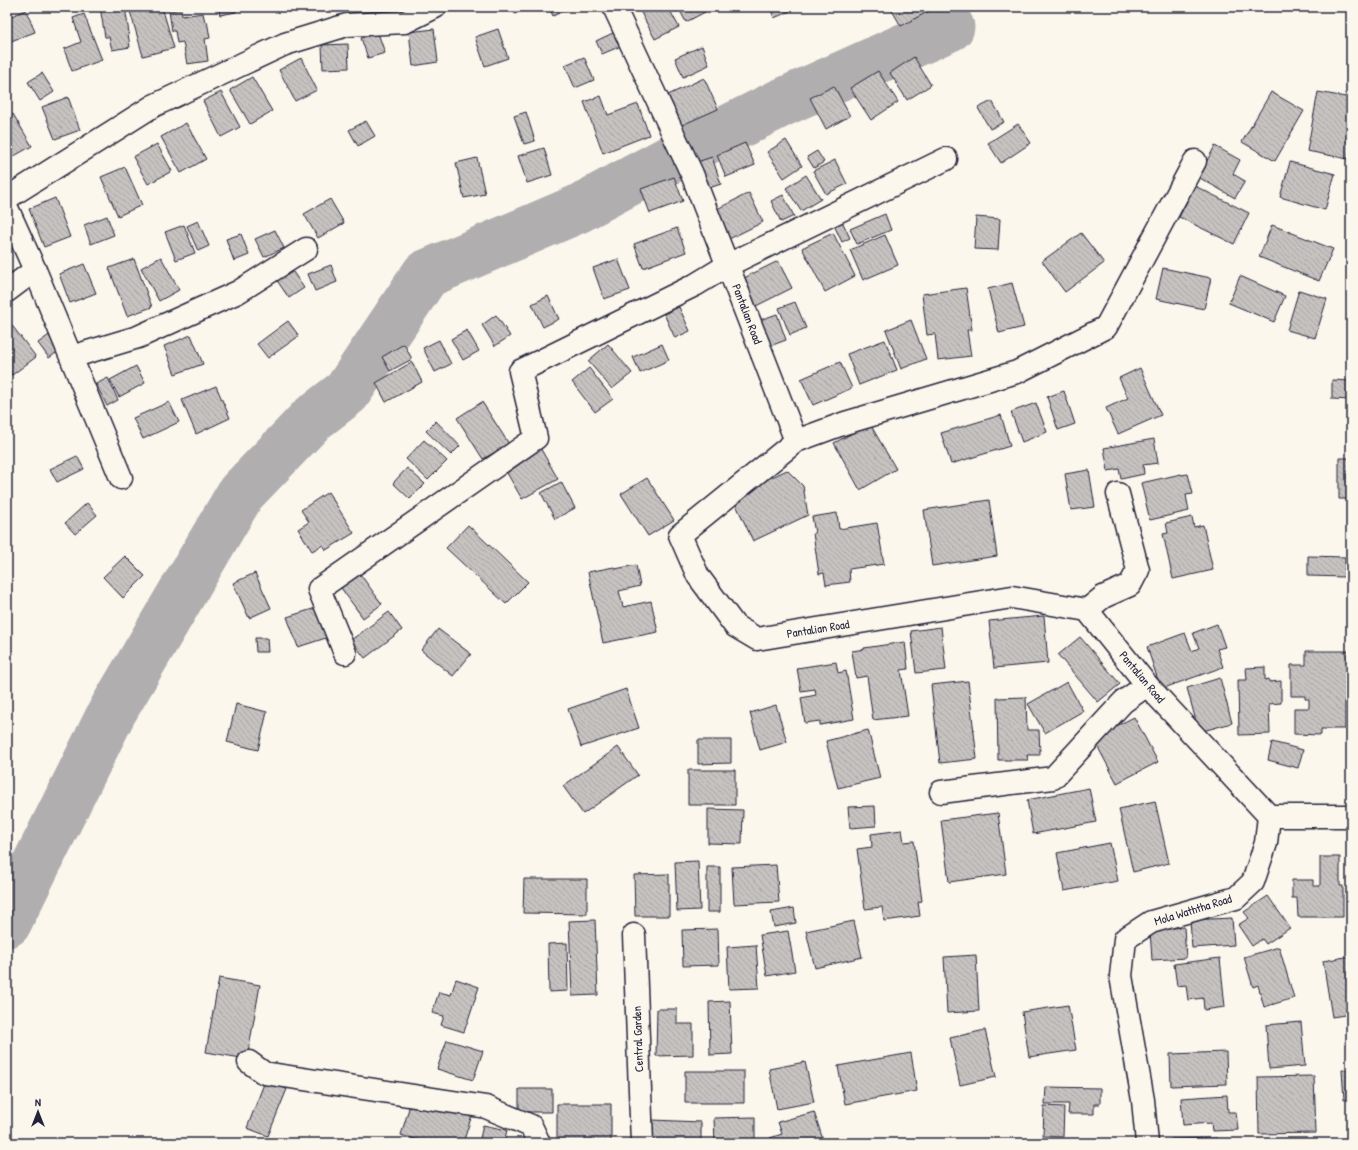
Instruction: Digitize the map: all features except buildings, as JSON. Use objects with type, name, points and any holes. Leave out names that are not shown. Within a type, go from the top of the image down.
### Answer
[{"type":"street","points":[[7,198],[153,106],[285,44],[347,25],[405,22],[435,7]]},
{"type":"street","name":"Pantalian Road","points":[[614,7],[692,174],[796,441],[680,535],[698,576],[735,626],[757,639],[1012,597],[1087,610],[1147,685],[1270,816]]},
{"type":"street","points":[[345,653],[319,589],[536,438],[520,371],[695,285],[728,265],[946,159]]},
{"type":"street","points":[[796,441],[845,423],[1017,372],[1106,326],[1195,161]]},
{"type":"street","points":[[7,208],[35,270],[121,478]]},
{"type":"street","points":[[71,357],[138,337],[231,295],[306,249]]},
{"type":"street","points":[[7,291],[35,270]]},
{"type":"street","points":[[1087,610],[1103,597],[1130,585],[1138,570],[1118,494]]},
{"type":"street","points":[[941,792],[1053,778],[1122,702],[1147,685]]},
{"type":"street","points":[[1270,816],[1351,816]]},
{"type":"street","name":"Mola Waththa Road","points":[[1147,1143],[1143,1100],[1121,976],[1125,938],[1151,922],[1236,898],[1253,882],[1266,843],[1270,816]]},
{"type":"street","name":"Central Garden","points":[[634,935],[642,1143]]},
{"type":"street","points":[[249,1062],[264,1073],[486,1107],[531,1126],[539,1143]]},
{"type":"waterway","points":[[7,923],[112,712],[241,493],[312,419],[347,392],[426,274],[578,209],[701,143],[781,103],[950,27]]}]
